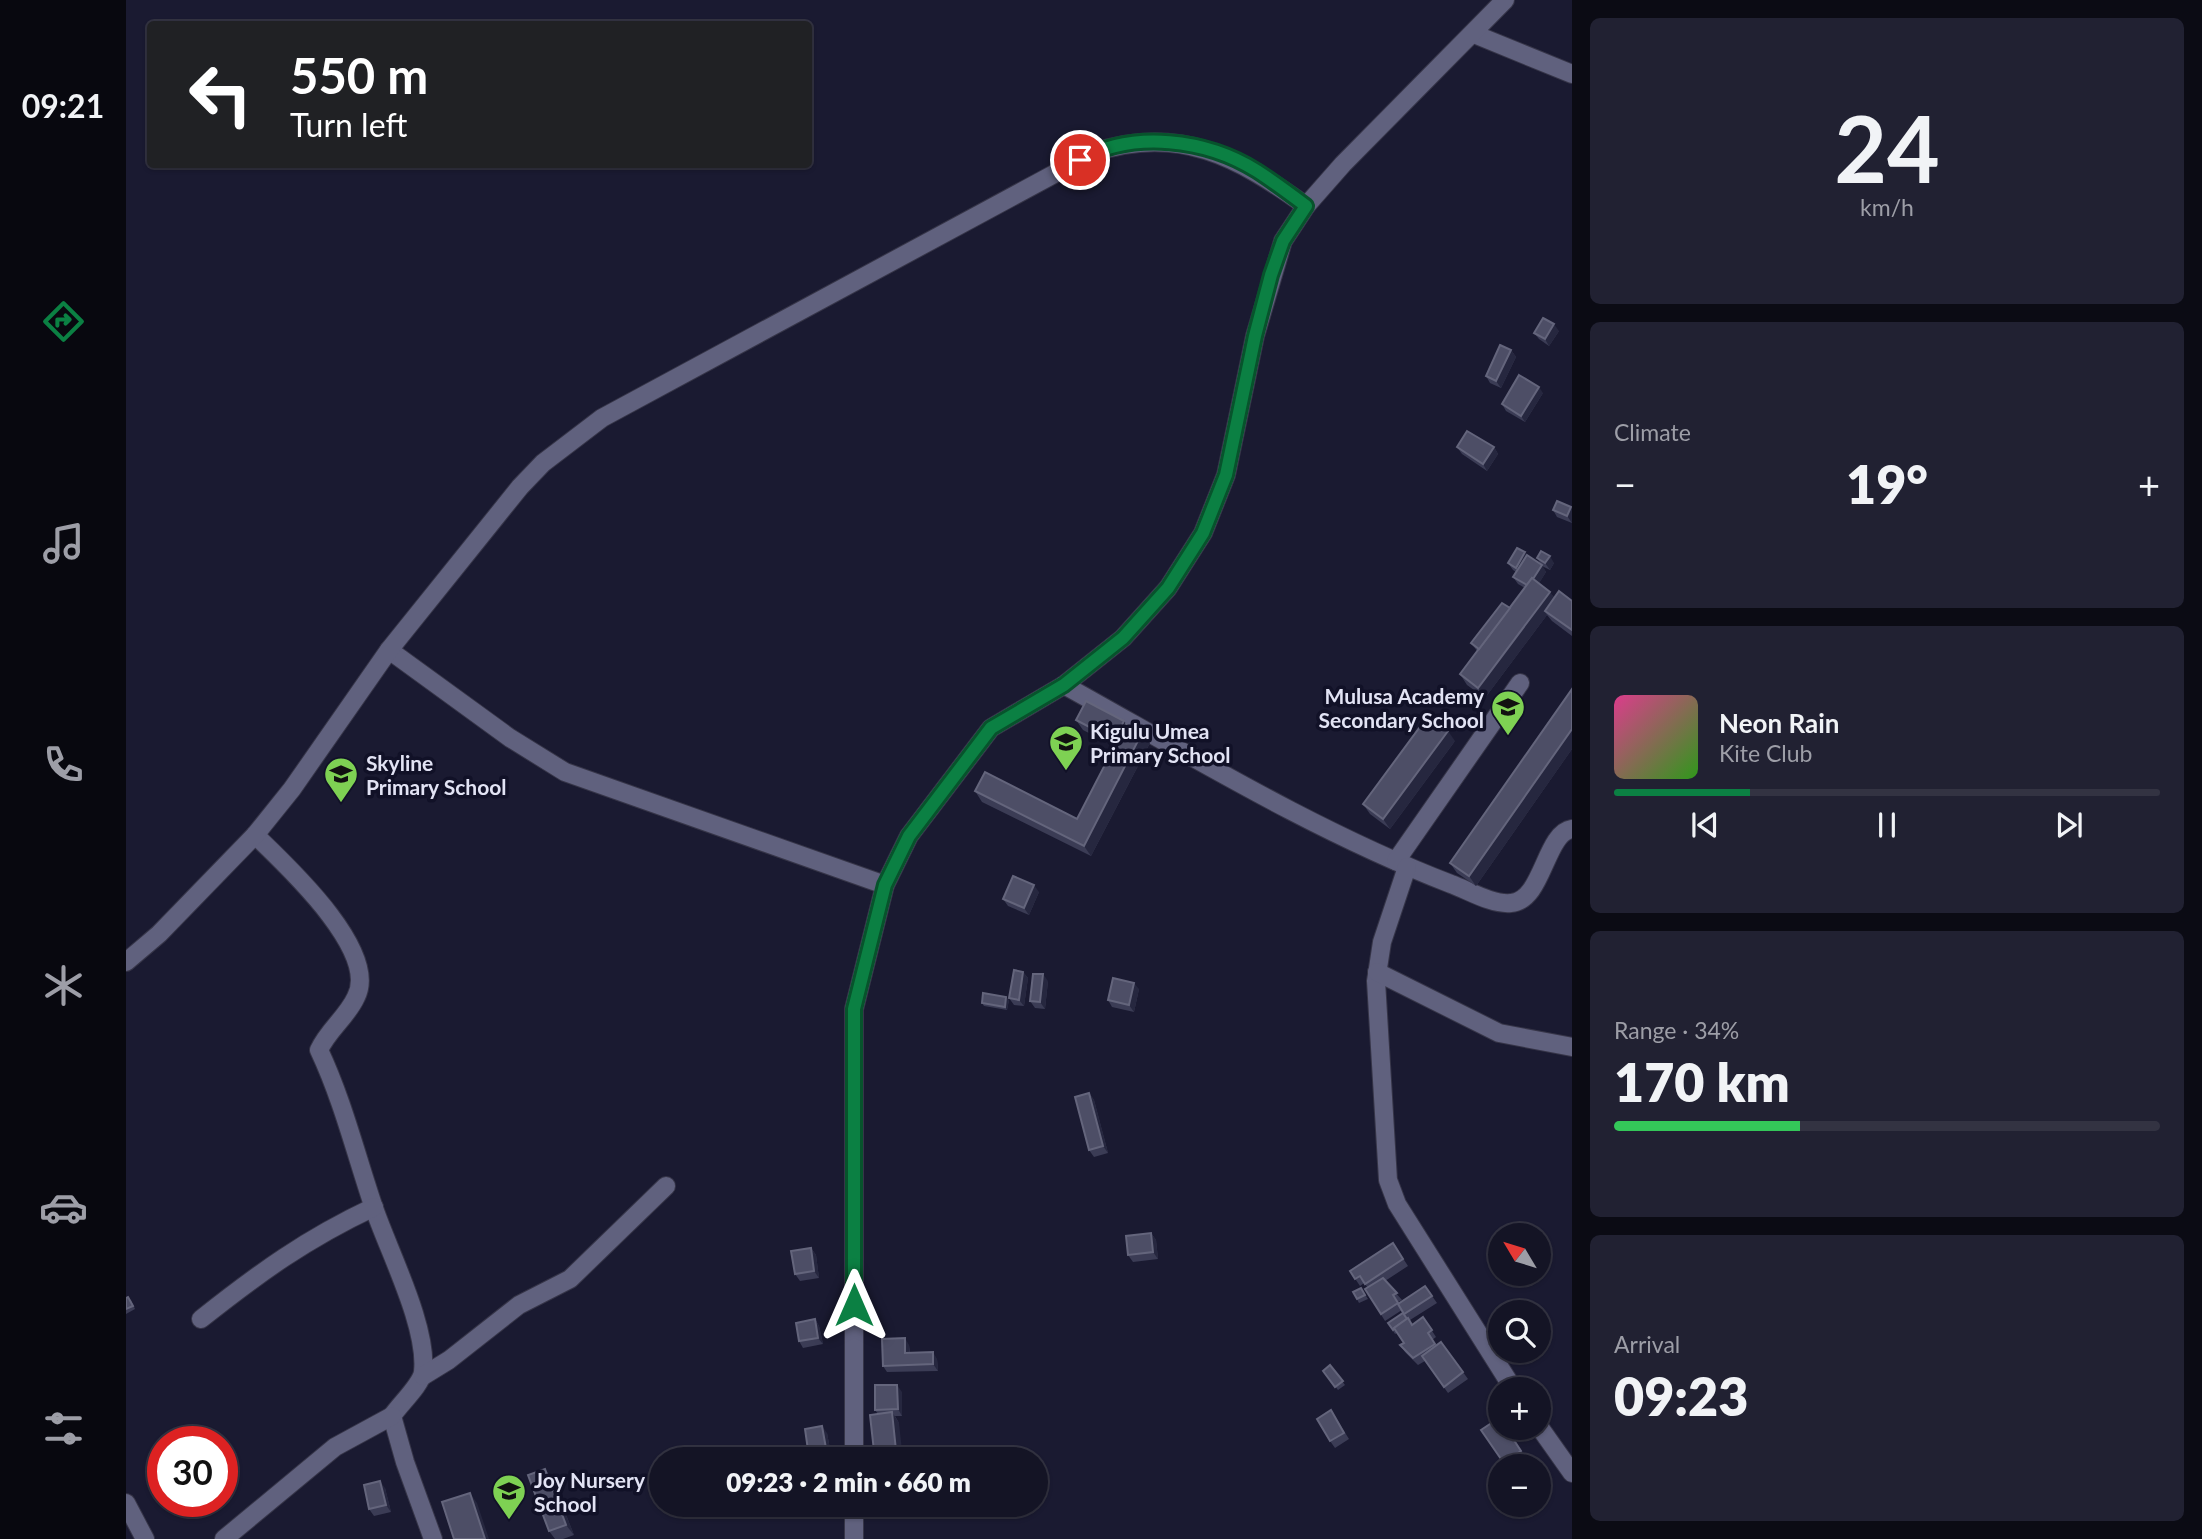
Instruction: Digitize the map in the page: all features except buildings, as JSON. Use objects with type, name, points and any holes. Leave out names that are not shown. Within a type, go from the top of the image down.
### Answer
[{"type":"street","points":[[854,1447],[854,1009],[885,885],[909,836],[991,728],[1064,685],[1123,638],[1168,588],[1203,533],[1226,475],[1255,336],[1283,241],[1306,206],[1343,164],[1505,0]]},
{"type":"street","points":[[1474,34],[1572,74]]},
{"type":"street","points":[[126,962],[159,934],[255,835],[292,789],[389,650],[520,487],[566,443],[602,418],[1093,153],[1135,141],[1167,141],[1215,153],[1255,169],[1306,206]]},
{"type":"street","points":[[389,650],[510,738],[565,772],[885,885]]},
{"type":"street","points":[[1506,1377],[1398,1204],[1388,1180],[1377,972],[1401,864],[1520,683]]},
{"type":"street","points":[[1064,685],[1206,764],[1401,864],[1508,904],[1517,902],[1530,892],[1560,835],[1572,829]]},
{"type":"street","points":[[255,835],[291,870],[335,921],[357,967],[360,983],[356,997],[319,1050],[347,1116],[374,1207],[411,1305],[422,1348],[423,1376]]},
{"type":"street","points":[[1377,972],[1499,1033],[1572,1047]]},
{"type":"street","points":[[224,1539],[335,1447],[392,1416],[423,1376],[449,1360],[519,1305],[570,1279],[666,1186]]},
{"type":"street","points":[[201,1319],[259,1274],[321,1232],[374,1207]]},
{"type":"street","points":[[392,1416],[405,1462],[433,1539]]},
{"type":"street","points":[[1549,1440],[1572,1473]]},
{"type":"street","points":[[126,1503],[145,1539]]},
{"type":"street","points":[[854,1517],[854,1539]]},
{"type":"place","name":"Mulusa Academy Secondary School","points":[[1508,737]]},
{"type":"place","name":"Kigulu Umea Primary School","points":[[1066,772]]},
{"type":"place","name":"Skyline Primary School","points":[[341,804]]},
{"type":"place","name":"Joy Nursery School","points":[[509,1521]]},
{"type":"route","points":[[854,1305],[854,1009],[874,919],[885,885],[909,836],[991,728],[1064,685],[1123,638],[1168,588],[1203,533],[1226,475],[1255,336],[1271,275],[1283,241],[1306,206],[1255,169],[1215,153],[1167,141],[1119,144],[1080,160]]}]
